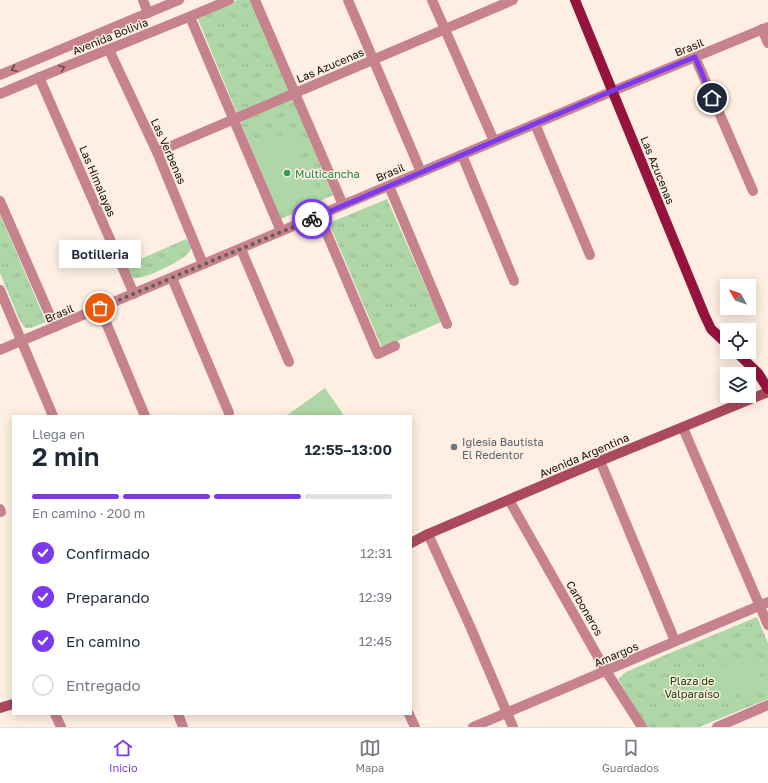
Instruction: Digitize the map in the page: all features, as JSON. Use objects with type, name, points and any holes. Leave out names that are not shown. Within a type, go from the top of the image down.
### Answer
[{"type":"main road","name":"Las Azucenas","points":[[575,0],[711,329],[720,337]]},
{"type":"main road","points":[[743,359],[758,374],[768,390]]},
{"type":"main road","name":"Avenida Argentina","points":[[412,542],[428,534],[600,461],[683,428],[768,390]]},
{"type":"main road","points":[[0,708],[12,704]]},
{"type":"street","points":[[143,0],[148,13]]},
{"type":"street","name":"Avenida Bolivia","points":[[0,75],[179,0]]},
{"type":"street","name":"Avenida Bolivia","points":[[0,94],[229,0]]},
{"type":"street","points":[[255,0],[343,205]]},
{"type":"street","points":[[348,0],[421,172]]},
{"type":"street","points":[[432,0],[494,142]]},
{"type":"street","name":"Las Azucenas","points":[[157,152],[513,0]]},
{"type":"street","points":[[190,17],[281,232]]},
{"type":"street","points":[[765,28],[768,43]]},
{"type":"street","name":"Brasil","points":[[0,350],[22,342],[612,91],[765,28]]},
{"type":"street","name":"Las Verbenas","points":[[109,50],[157,152],[204,264]]},
{"type":"street","points":[[695,57],[753,191]]},
{"type":"street","name":"Las Himalayas","points":[[39,77],[134,294]]},
{"type":"street","points":[[535,124],[590,255]]},
{"type":"street","points":[[462,155],[514,281]]},
{"type":"street","points":[[389,186],[447,324]]},
{"type":"street","points":[[0,201],[55,328]]},
{"type":"street","points":[[319,215],[378,354],[395,346]]},
{"type":"street","points":[[241,249],[290,362]]},
{"type":"street","points":[[172,278],[229,413]]},
{"type":"street","points":[[0,290],[53,415]]},
{"type":"street","points":[[100,308],[145,415]]},
{"type":"street","points":[[683,428],[764,604],[768,625]]},
{"type":"street","points":[[600,461],[675,641]]},
{"type":"street","name":"Carboneros","points":[[509,500],[606,671],[642,727]]},
{"type":"street","points":[[428,534],[470,626],[513,727]]},
{"type":"street","name":"Amargos","points":[[473,727],[764,604]]},
{"type":"street","points":[[717,727],[768,705]]},
{"type":"street","points":[[55,715],[61,727]]},
{"type":"street","points":[[178,715],[183,727]]},
{"type":"street","points":[[409,715],[415,727]]},
{"type":"green space","points":[[237,0],[251,0],[333,195],[281,219],[197,17]]},
{"type":"green space","name":"Multicancha","points":[[291,131],[321,198],[282,216],[252,148]]},
{"type":"green space","points":[[387,199],[441,322],[382,348],[329,223]]},
{"type":"green space","points":[[0,214],[46,322],[31,328],[25,328],[20,321],[0,273]]},
{"type":"green space","points":[[186,239],[192,245],[191,249],[180,259],[148,275],[135,278],[127,275],[125,269],[127,265]]},
{"type":"green space","points":[[325,388],[343,414],[342,415],[287,415]]},
{"type":"green space","name":"Plaza de Valparaíso","points":[[757,617],[768,643],[768,699],[699,727],[646,727],[618,679],[626,672]]},
{"type":"green space","points":[[750,653],[764,683],[716,704],[703,674]]},
{"type":"way so far","points":[[100,308],[312,219]]},
{"type":"place","name":"Multicancha","points":[[287,173]]},
{"type":"place","name":"Botilleria","points":[[100,308]]},
{"type":"place","name":"Iglesia Bautista El Redentor","points":[[454,447]]},
{"type":"route","points":[[312,219],[695,57],[712,98]]}]
